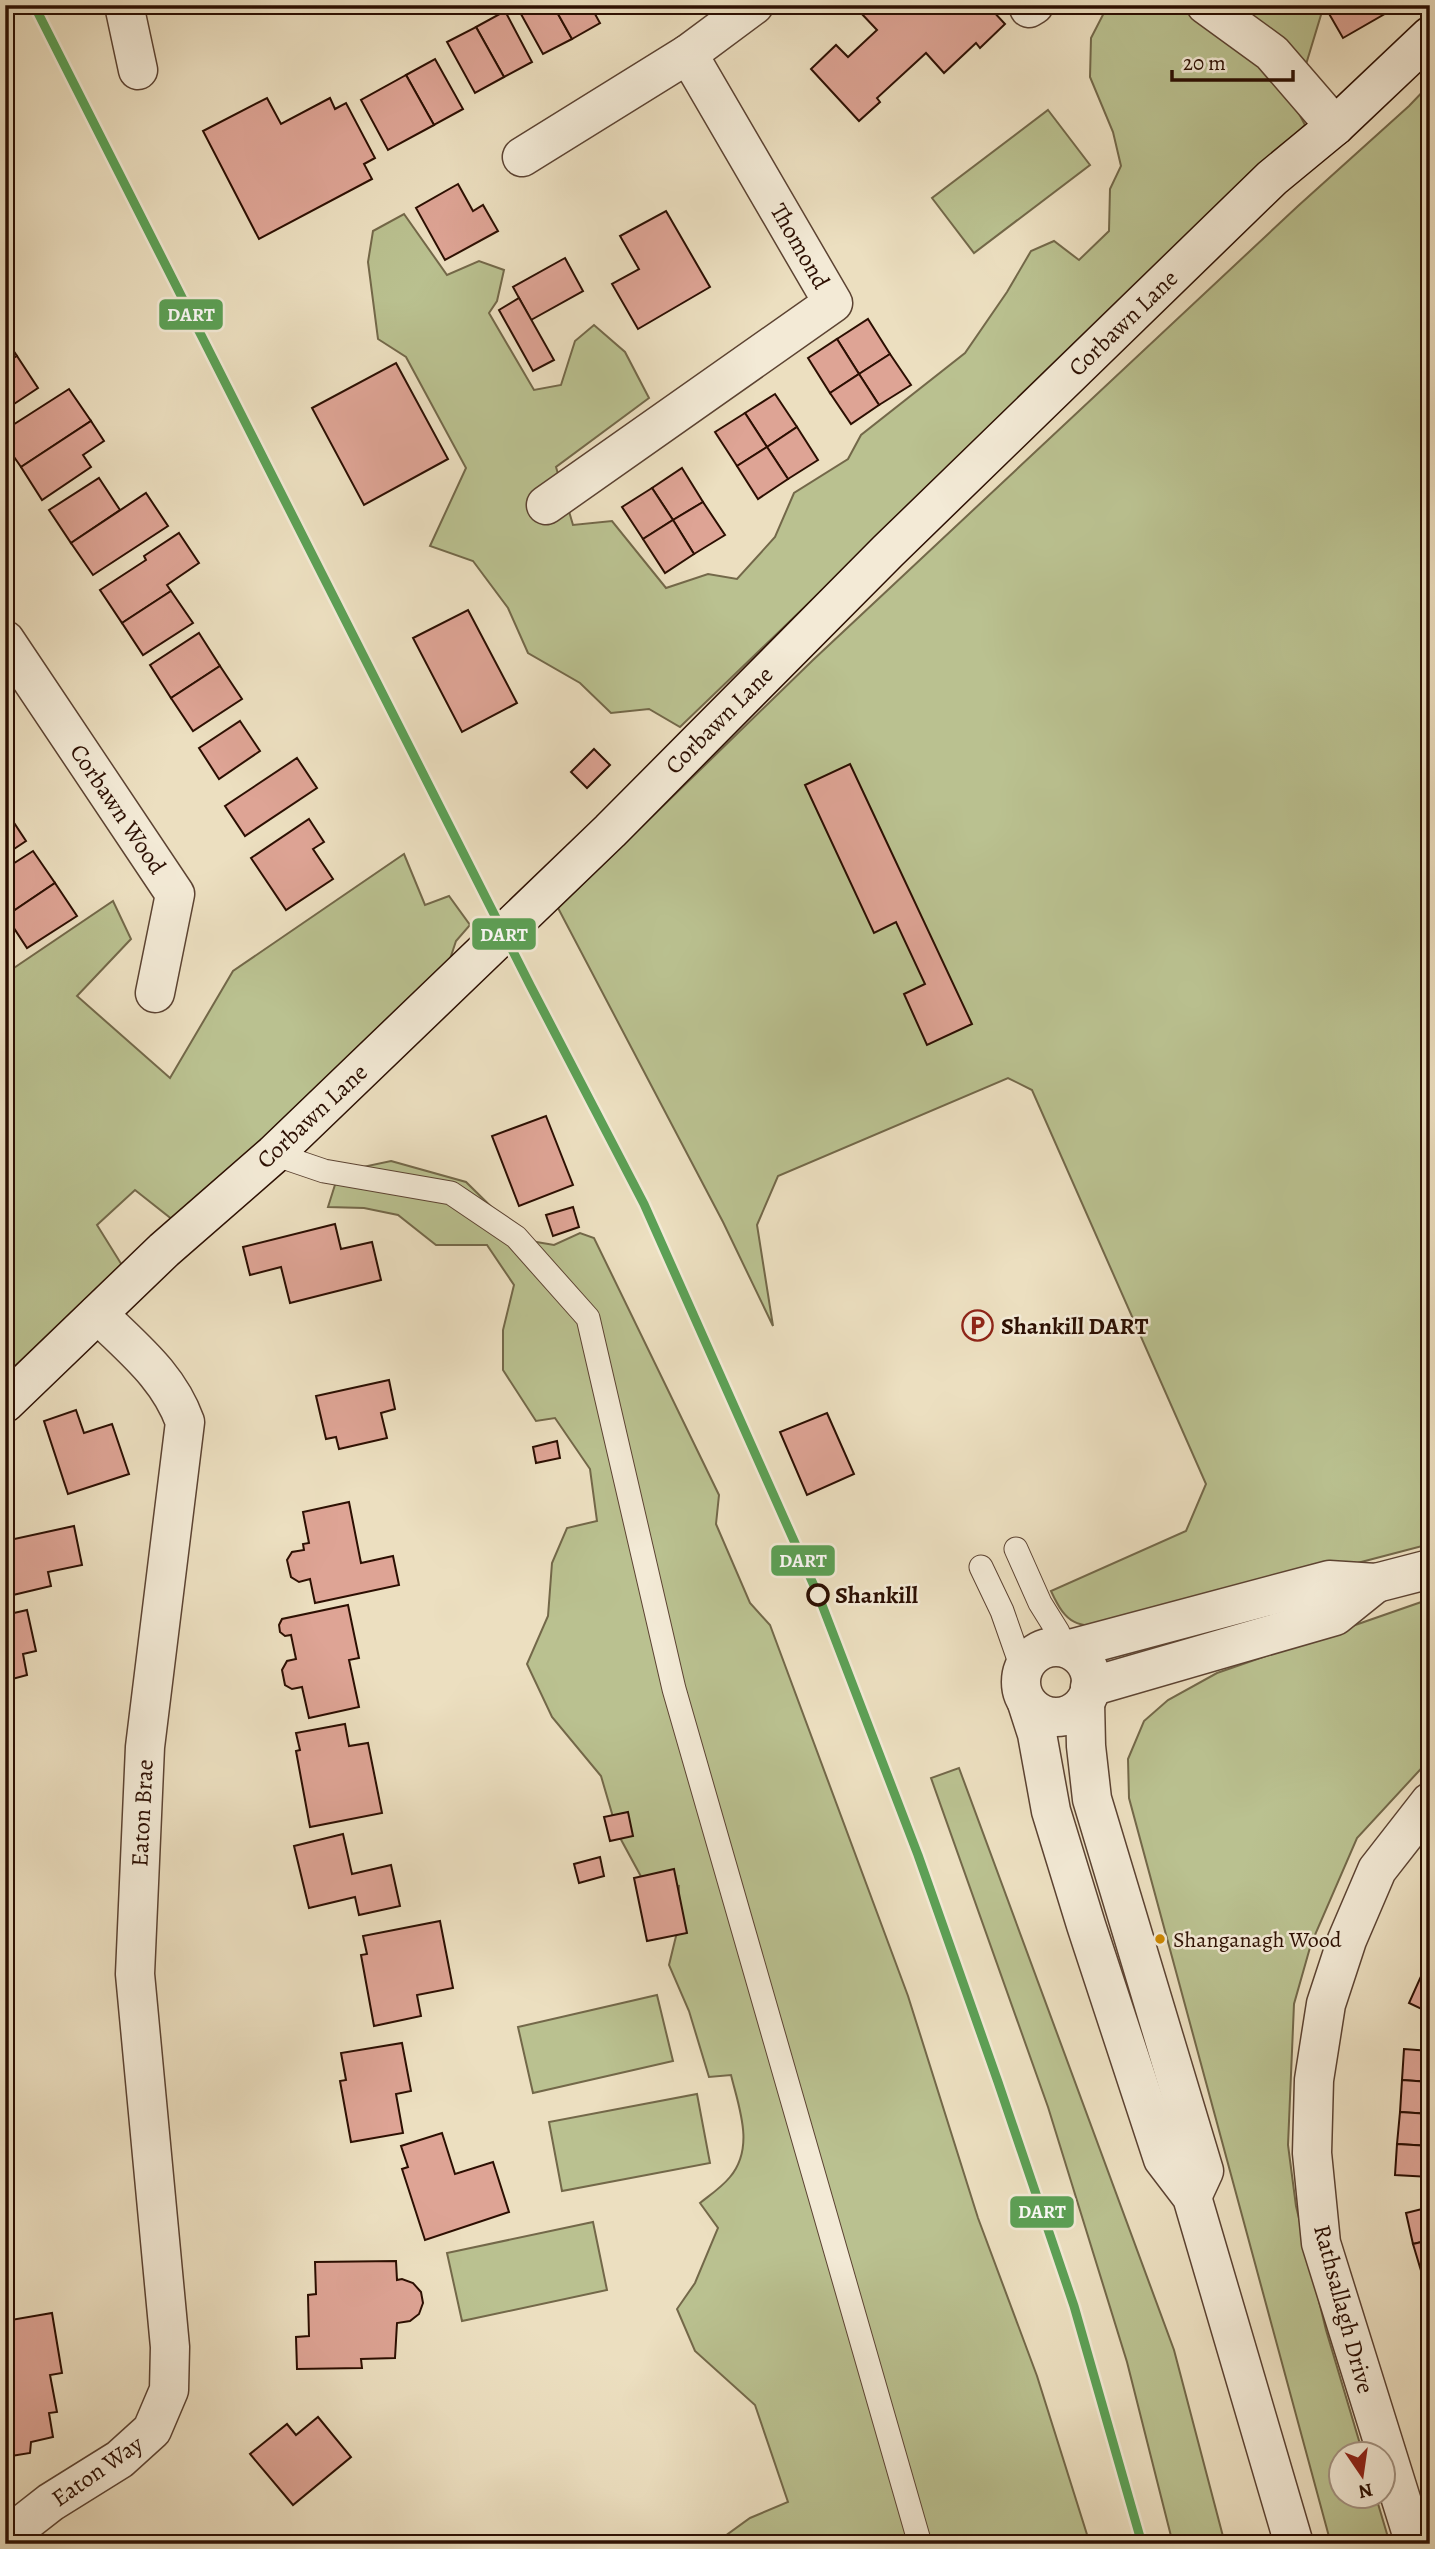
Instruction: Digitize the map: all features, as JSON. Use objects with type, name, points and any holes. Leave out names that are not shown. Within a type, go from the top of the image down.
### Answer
[{"type":"street","points":[[124,5],[138,70]]},
{"type":"street","points":[[522,157],[688,54],[754,5]]},
{"type":"street","points":[[1028,5],[1029,8],[1034,5]]},
{"type":"street","points":[[1206,5],[1272,53],[1335,126]]},
{"type":"street","name":"Corbawn Lane","points":[[5,1403],[164,1250],[274,1154],[548,890],[878,561],[1272,178],[1335,126],[1430,36]]},
{"type":"street","name":"Thomond","points":[[546,505],[833,303],[688,54]]},
{"type":"street","name":"Corbawn Wood","points":[[5,640],[175,894],[155,993]]},
{"type":"street","name":"Eaton Brae","points":[[98,1314],[163,1378],[177,1399],[185,1422],[145,1747],[135,1974],[170,2347]]},
{"type":"street","points":[[1294,2544],[1192,2197],[1163,2159],[1086,1925],[1051,1811],[1025,1686],[1032,1654],[1040,1650],[1065,1648],[1329,1580],[1376,1583],[1430,1569]]},
{"type":"street","points":[[1025,1686],[1035,1712],[1059,1717],[1069,1715],[1088,1695],[1335,1616],[1376,1583]]},
{"type":"street","points":[[1065,1648],[1085,1662],[1090,1671],[1086,1746],[1092,1799],[1204,2171],[1192,2197]]},
{"type":"street","name":"Rathsallagh Drive","points":[[1415,2544],[1321,2243],[1312,2153],[1316,2067],[1326,2004],[1347,1940],[1377,1870],[1430,1802]]},
{"type":"street","name":"Eaton Way","points":[[5,2538],[51,2502],[120,2459],[152,2430],[169,2390],[170,2347]]},
{"type":"lane","points":[[274,1154],[324,1171],[451,1193],[516,1237],[588,1318],[674,1689],[920,2544]]},
{"type":"lane","points":[[1016,1549],[1040,1603],[1065,1648]]},
{"type":"lane","points":[[981,1567],[999,1602],[1025,1686]]},
{"type":"green space","points":[[1108,5],[1324,5],[1294,104],[1305,125],[680,727],[649,709],[611,713],[580,683],[528,653],[508,608],[473,561],[430,546],[466,468],[406,357],[378,339],[368,262],[373,231],[404,214],[447,275],[479,261],[504,270],[497,301],[489,313],[534,390],[561,385],[575,341],[594,325],[625,352],[649,398],[556,467],[573,525],[612,521],[666,588],[708,574],[737,579],[775,537],[794,493],[848,459],[861,435],[965,353],[1007,292],[1031,251],[1054,241],[1079,260],[1109,231],[1110,189],[1121,166],[1113,132],[1090,77],[1091,38]]},
{"type":"green space","points":[[1430,84],[1430,1544],[1113,1627],[1081,1624],[1068,1618],[1051,1591],[1186,1531],[1206,1484],[1032,1090],[1008,1078],[778,1176],[757,1225],[773,1326],[723,1222],[558,908],[813,660]]},
{"type":"green space","points":[[1048,110],[1090,165],[974,253],[932,198]]},
{"type":"green space","points":[[404,854],[425,905],[449,896],[470,925],[456,941],[450,959],[187,1213],[173,1220],[135,1190],[97,1225],[125,1270],[5,1385],[5,974],[113,901],[131,939],[77,996],[170,1078],[233,971]]},
{"type":"green space","points":[[391,1161],[466,1182],[525,1240],[554,1245],[580,1233],[594,1238],[719,1495],[716,1524],[750,1603],[770,1625],[908,1996],[978,2218],[1037,2376],[1090,2544],[714,2544],[750,2518],[788,2502],[755,2405],[695,2351],[677,2309],[695,2283],[718,2228],[700,2203],[730,2177],[742,2153],[743,2127],[738,2101],[731,2075],[709,2077],[689,2011],[669,1965],[677,1932],[679,1886],[644,1882],[618,1834],[601,1776],[552,1717],[527,1664],[548,1616],[552,1563],[567,1528],[597,1521],[590,1469],[555,1418],[536,1421],[503,1370],[503,1330],[514,1285],[487,1245],[436,1245],[398,1215],[364,1208],[328,1207],[339,1172]]},
{"type":"green space","points":[[1430,1599],[1430,1759],[1357,1838],[1311,1944],[1294,2004],[1288,2145],[1296,2206],[1326,2330],[1359,2440],[1326,2440],[1326,2510],[1380,2510],[1390,2544],[1331,2544],[1129,1798],[1128,1759],[1144,1721],[1168,1700],[1217,1673]]},
{"type":"green space","points":[[959,1768],[1174,2350],[1225,2544],[1173,2544],[1127,2362],[1048,2107],[931,1778]]},
{"type":"green space","points":[[657,1995],[673,2061],[533,2093],[518,2027]]},
{"type":"green space","points":[[697,2094],[710,2163],[562,2191],[549,2122]]},
{"type":"green space","points":[[593,2222],[607,2290],[462,2321],[447,2253]]},
{"type":"building","points":[[516,5],[553,5],[572,39],[543,54]]},
{"type":"building","points":[[553,5],[590,5],[600,23],[572,39]]},
{"type":"building","points":[[868,5],[994,5],[990,8],[1005,24],[980,48],[976,43],[944,73],[926,53],[877,98],[880,102],[859,121],[811,69],[836,45],[848,57],[877,30],[860,12]]},
{"type":"building","points":[[1324,5],[1394,5],[1395,8],[1343,38]]},
{"type":"building","points":[[505,11],[532,62],[504,77],[476,27]]},
{"type":"building","points":[[476,27],[504,77],[475,93],[447,42]]},
{"type":"building","points":[[435,59],[463,109],[434,125],[406,75]]},
{"type":"building","points":[[406,75],[434,125],[388,150],[361,100]]},
{"type":"building","points":[[267,98],[281,124],[330,98],[335,109],[346,103],[375,158],[364,164],[372,179],[259,239],[203,131]]},
{"type":"building","points":[[458,184],[473,211],[483,205],[498,231],[445,260],[416,208]]},
{"type":"building","points":[[666,211],[710,287],[638,329],[612,284],[639,269],[620,236]]},
{"type":"building","points":[[565,258],[583,291],[531,320],[513,287]]},
{"type":"building","points":[[519,298],[554,360],[533,371],[499,310]]},
{"type":"building","points":[[868,319],[890,354],[859,374],[837,339]]},
{"type":"building","points":[[5,338],[17,356],[5,363]]},
{"type":"building","points":[[837,339],[859,374],[830,393],[808,358]]},
{"type":"building","points":[[890,354],[911,385],[879,405],[859,374]]},
{"type":"building","points":[[17,356],[38,388],[5,410],[5,363]]},
{"type":"building","points":[[396,363],[448,459],[364,505],[312,408]]},
{"type":"building","points":[[859,374],[879,405],[851,424],[830,393]]},
{"type":"building","points":[[69,389],[91,421],[21,467],[5,444],[5,430]]},
{"type":"building","points":[[775,394],[797,427],[767,447],[745,413]]},
{"type":"building","points":[[745,413],[767,447],[737,466],[715,432]]},
{"type":"building","points":[[91,421],[104,441],[83,455],[91,467],[42,500],[21,467]]},
{"type":"building","points":[[797,427],[818,460],[788,479],[767,447]]},
{"type":"building","points":[[767,447],[788,479],[758,499],[737,466]]},
{"type":"building","points":[[682,468],[703,502],[673,520],[652,488]]},
{"type":"building","points":[[99,478],[120,510],[71,543],[49,510]]},
{"type":"building","points":[[652,488],[673,520],[643,539],[622,507]]},
{"type":"building","points":[[146,493],[168,526],[93,575],[71,543]]},
{"type":"building","points":[[703,502],[725,535],[694,554],[673,520]]},
{"type":"building","points":[[673,520],[694,554],[665,573],[643,539]]},
{"type":"building","points":[[179,533],[199,563],[167,585],[171,591],[122,623],[100,590],[146,560],[144,556]]},
{"type":"building","points":[[171,591],[193,623],[143,655],[122,623]]},
{"type":"building","points":[[468,610],[517,703],[462,732],[413,638]]},
{"type":"building","points":[[199,633],[220,666],[171,698],[150,665]]},
{"type":"building","points":[[220,666],[242,699],[193,731],[171,698]]},
{"type":"building","points":[[240,721],[260,751],[219,779],[199,748]]},
{"type":"building","points":[[594,749],[610,765],[587,788],[571,772]]},
{"type":"building","points":[[297,758],[317,788],[245,836],[225,806]]},
{"type":"building","points":[[850,764],[972,1024],[927,1045],[904,994],[925,984],[896,922],[874,933],[805,785]]},
{"type":"building","points":[[5,809],[26,841],[5,855]]},
{"type":"building","points":[[309,819],[324,842],[313,849],[333,879],[286,910],[251,858]]},
{"type":"building","points":[[33,851],[55,883],[6,916],[5,869]]},
{"type":"building","points":[[55,883],[77,916],[27,948],[6,916]]},
{"type":"building","points":[[546,1116],[573,1185],[519,1206],[492,1136]]},
{"type":"building","points":[[573,1207],[579,1227],[553,1236],[546,1215]]},
{"type":"building","points":[[335,1224],[341,1249],[372,1242],[381,1280],[290,1303],[281,1267],[250,1275],[243,1247]]},
{"type":"building","points":[[389,1380],[395,1409],[381,1413],[387,1438],[339,1449],[336,1437],[326,1439],[316,1396]]},
{"type":"building","points":[[76,1410],[84,1433],[112,1424],[129,1474],[68,1494],[44,1421]]},
{"type":"building","points":[[827,1413],[854,1474],[807,1495],[780,1432]]},
{"type":"building","points":[[557,1441],[560,1458],[536,1463],[533,1447]]},
{"type":"building","points":[[349,1502],[361,1563],[393,1556],[399,1585],[315,1603],[310,1579],[299,1582],[291,1577],[287,1560],[292,1552],[304,1550],[303,1544],[309,1543],[303,1512]]},
{"type":"building","points":[[74,1526],[82,1565],[48,1572],[51,1586],[13,1595],[12,1590],[5,1592],[5,1541]]},
{"type":"building","points":[[348,1605],[359,1658],[349,1660],[359,1707],[309,1718],[302,1687],[292,1689],[285,1685],[282,1670],[287,1661],[296,1659],[291,1635],[285,1636],[280,1632],[279,1625],[282,1619]]},
{"type":"building","points":[[27,1610],[36,1651],[23,1654],[27,1675],[5,1681],[5,1615]]},
{"type":"building","points":[[345,1724],[349,1746],[368,1743],[382,1813],[310,1827],[296,1751],[300,1750],[296,1733]]},
{"type":"building","points":[[628,1812],[633,1836],[610,1841],[604,1817]]},
{"type":"building","points":[[343,1834],[352,1874],[391,1865],[400,1906],[359,1915],[355,1897],[309,1908],[294,1846]]},
{"type":"building","points":[[600,1857],[604,1876],[579,1883],[574,1864]]},
{"type":"building","points":[[674,1869],[687,1933],[647,1941],[634,1878]]},
{"type":"building","points":[[440,1921],[453,1988],[417,1995],[421,2016],[374,2026],[361,1955],[367,1954],[363,1936]]},
{"type":"building","points":[[1430,1957],[1430,1978],[1422,1974]]},
{"type":"building","points":[[1422,1974],[1430,1978],[1430,2013],[1409,2003]]},
{"type":"building","points":[[402,2043],[411,2091],[396,2094],[403,2133],[351,2142],[340,2081],[346,2080],[341,2053]]},
{"type":"building","points":[[1404,2049],[1430,2051],[1430,2082],[1402,2080]]},
{"type":"building","points":[[1402,2080],[1430,2082],[1430,2114],[1400,2112]]},
{"type":"building","points":[[1400,2112],[1430,2114],[1430,2146],[1397,2144]]},
{"type":"building","points":[[442,2133],[455,2174],[493,2162],[509,2212],[425,2240],[402,2169],[408,2167],[401,2146]]},
{"type":"building","points":[[1397,2144],[1430,2146],[1430,2177],[1395,2175]]},
{"type":"building","points":[[1430,2207],[1430,2240],[1413,2244],[1406,2213]]},
{"type":"building","points":[[1430,2240],[1430,2272],[1422,2274],[1413,2244]]},
{"type":"building","points":[[396,2261],[397,2280],[413,2283],[421,2292],[423,2303],[419,2314],[410,2321],[397,2323],[395,2358],[361,2359],[362,2368],[297,2369],[296,2337],[309,2336],[308,2295],[316,2294],[315,2262]]},
{"type":"building","points":[[1430,2272],[1430,2304],[1422,2274]]},
{"type":"building","points":[[52,2313],[62,2373],[50,2375],[57,2412],[49,2413],[53,2437],[31,2442],[30,2453],[5,2457],[5,2321]]},
{"type":"building","points":[[318,2417],[351,2457],[293,2505],[250,2454],[287,2424],[296,2435]]},
{"type":"rail line","name":"DART","points":[[34,5],[531,987],[644,1204],[819,1597],[918,1855],[998,2082],[1074,2306],[1142,2544]]},
{"type":"place","name":"Shankill DART","points":[[978,1326]]},
{"type":"place","name":"Shankill","points":[[818,1595]]},
{"type":"place","name":"Shanganagh Wood","points":[[1160,1939]]}]
